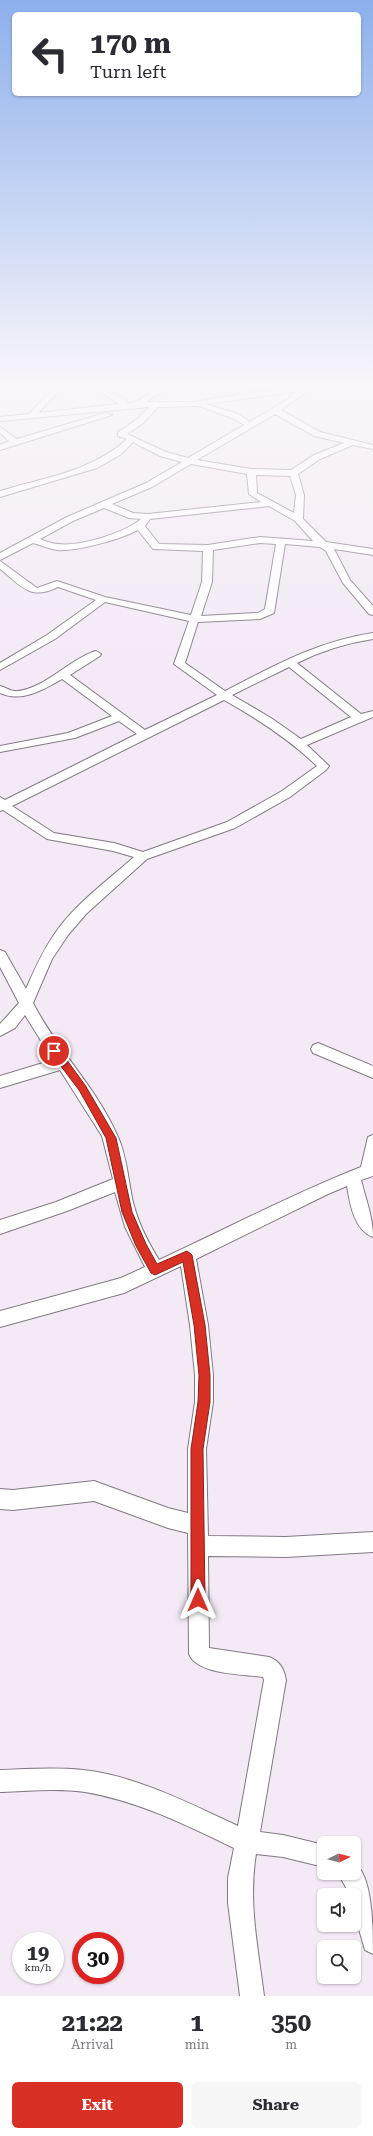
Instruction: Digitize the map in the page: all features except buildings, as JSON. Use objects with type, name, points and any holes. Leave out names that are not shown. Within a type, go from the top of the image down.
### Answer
[{"type":"street","points":[[0,494],[60,476]]},
{"type":"street","points":[[0,557],[31,539],[103,504],[127,496],[163,476]]},
{"type":"street","points":[[251,476],[253,494],[268,504],[298,519],[332,554],[346,581],[373,612]]},
{"type":"street","points":[[294,476],[300,495],[298,519]]},
{"type":"street","points":[[103,504],[132,516],[148,517],[268,504]]},
{"type":"street","points":[[31,539],[57,547],[67,547],[125,533],[140,526],[148,517]]},
{"type":"street","points":[[140,526],[156,547],[208,548],[254,541],[281,541],[322,544],[373,552]]},
{"type":"street","points":[[0,564],[35,591],[42,590],[56,584],[103,599],[195,619],[266,615],[270,611],[281,541]]},
{"type":"street","points":[[0,1032],[10,1024],[25,1006],[46,958],[63,932],[81,911],[144,856],[231,825],[286,794],[323,766],[321,762],[300,744],[266,720],[224,695],[179,664],[207,582],[209,565],[208,548]]},
{"type":"street","points":[[0,667],[51,637],[103,599]]},
{"type":"street","points":[[1,805],[311,652],[353,639],[373,636]]},
{"type":"street","points":[[0,689],[10,694],[23,693],[63,675],[96,654]]},
{"type":"street","points":[[290,662],[359,718]]},
{"type":"street","points":[[63,675],[145,734]]},
{"type":"street","points":[[300,744],[359,718],[373,714]]},
{"type":"street","points":[[0,748],[71,736],[121,717]]},
{"type":"street","points":[[1,805],[51,836],[114,846],[144,856]]},
{"type":"street","points":[[0,956],[16,982],[25,1006],[63,1064],[82,1088],[111,1138],[127,1212],[155,1270]]},
{"type":"street","points":[[318,1049],[373,1072]]},
{"type":"street","points":[[0,1082],[63,1064]]},
{"type":"street","points":[[0,1319],[124,1285],[322,1189],[370,1170],[373,1141]]},
{"type":"street","points":[[352,1178],[362,1216],[367,1225],[373,1230]]},
{"type":"street","points":[[0,1227],[43,1214],[88,1197],[121,1182]]},
{"type":"street","points":[[187,1255],[199,1325],[204,1375],[204,1402],[197,1449],[199,1654],[208,1659],[269,1667],[274,1674],[275,1680],[262,1760],[245,1841],[240,1878],[240,1903],[252,1996]]},
{"type":"street","points":[[0,1499],[13,1500],[94,1491],[168,1518],[198,1536],[270,1548],[317,1547],[373,1542]]},
{"type":"street","points":[[0,1782],[49,1779],[84,1781],[113,1787],[150,1799],[197,1818],[245,1841],[283,1846],[317,1854]]},
{"type":"street","points":[[355,1880],[360,1888],[373,1942]]},
{"type":"route","points":[[54,1051],[82,1088],[111,1138],[127,1212],[142,1246],[155,1270],[187,1255],[199,1325],[204,1375],[204,1402],[197,1449],[199,1526],[198,1600]]}]
